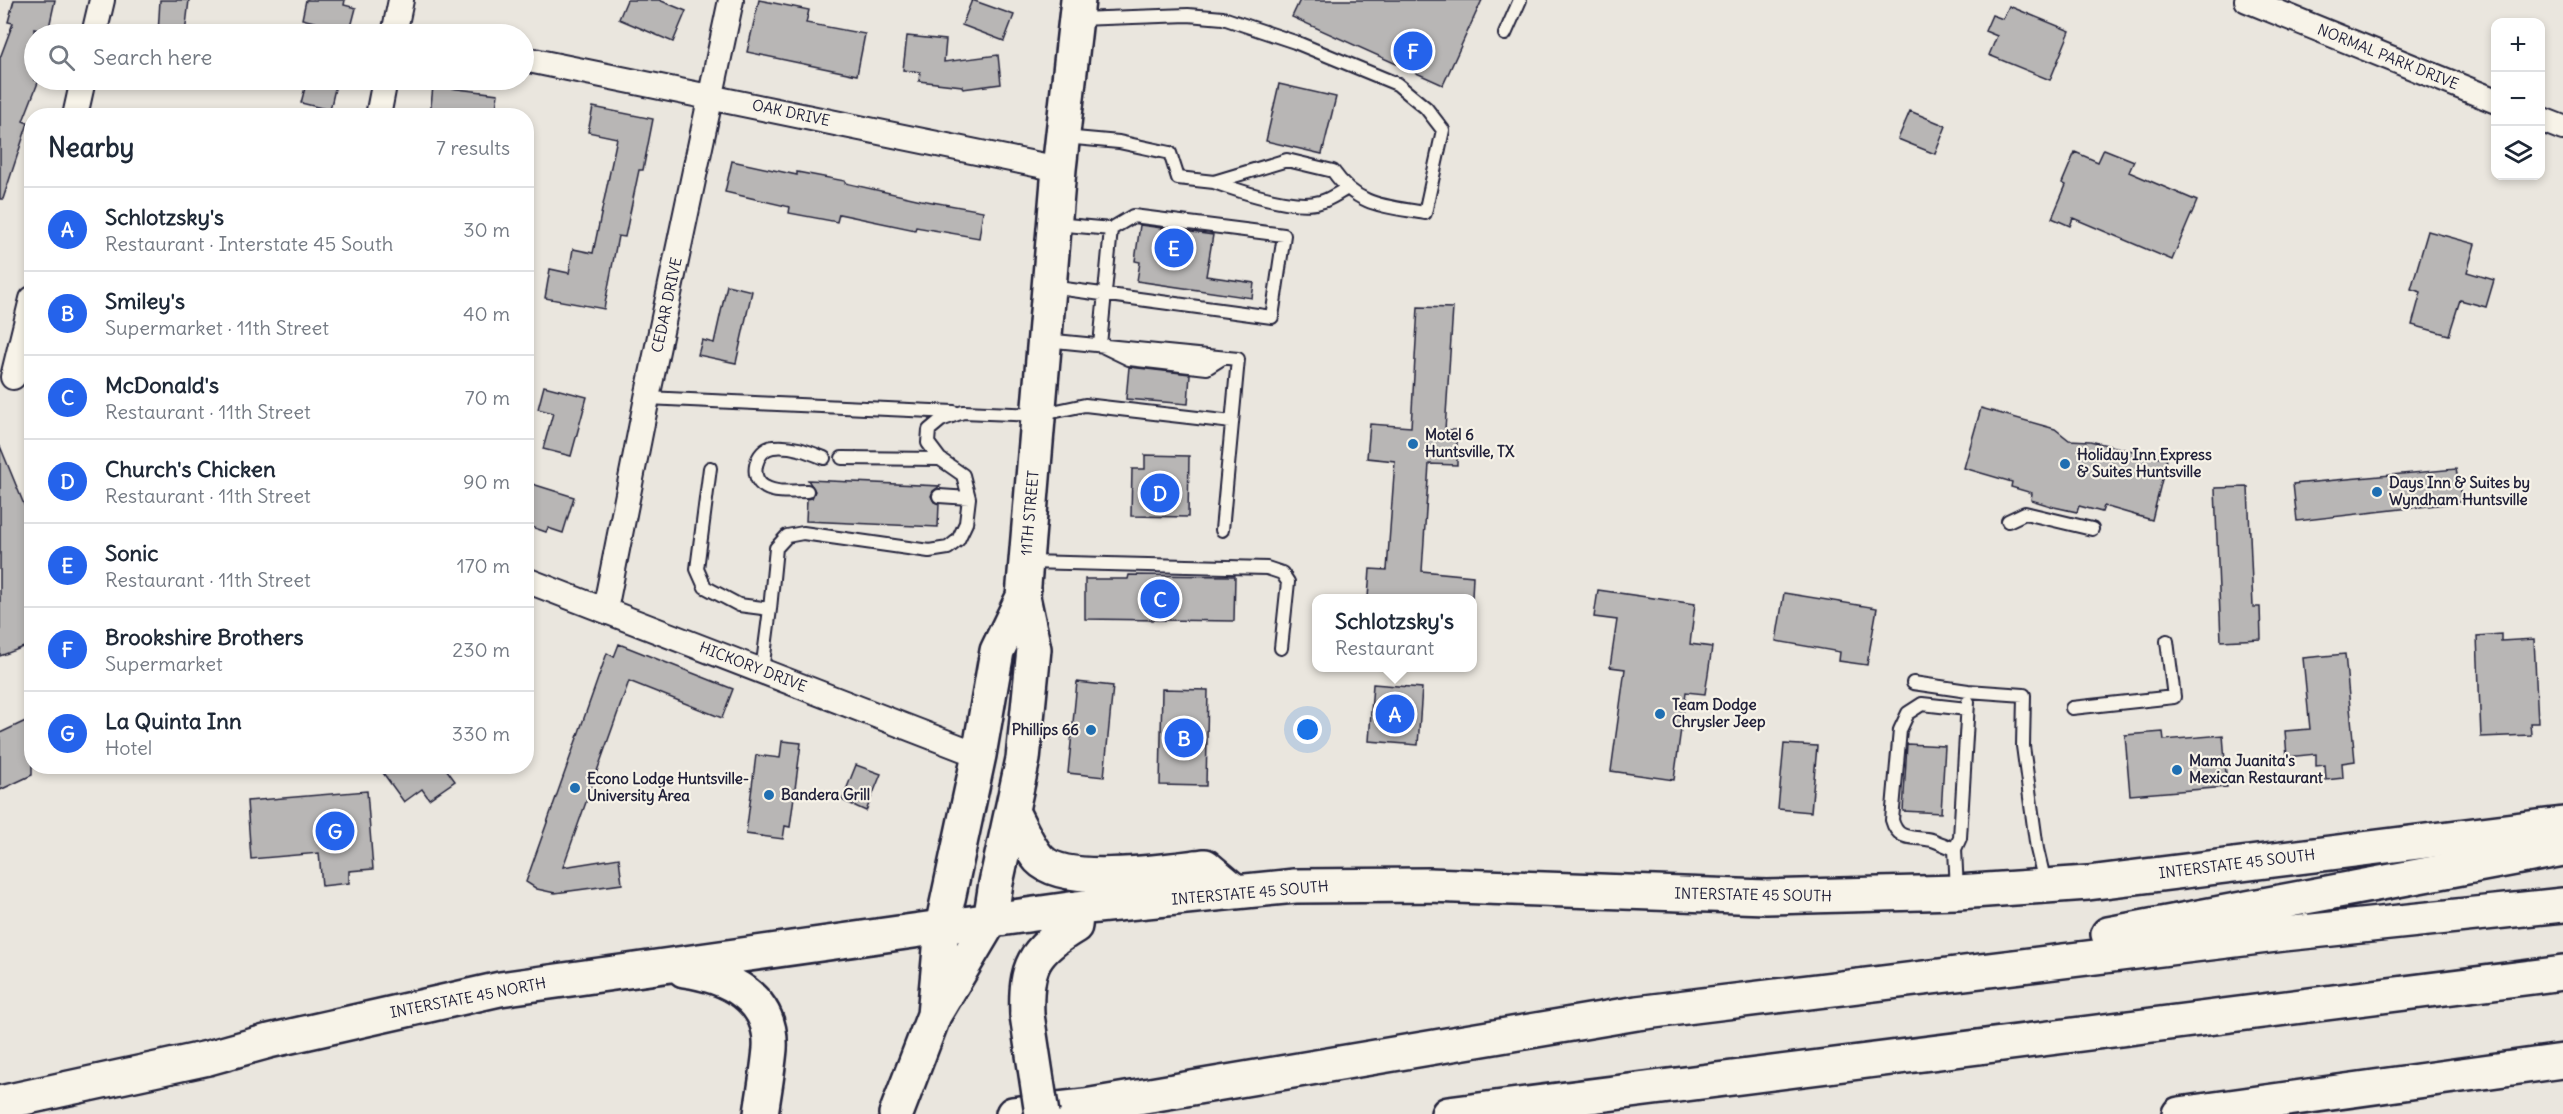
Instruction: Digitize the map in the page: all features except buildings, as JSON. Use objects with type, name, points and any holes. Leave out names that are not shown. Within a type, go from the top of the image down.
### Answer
[{"type":"main road","name":"11TH STREET","points":[[896,1114],[934,1015],[990,921],[1023,759],[1034,649],[1023,597],[1059,169],[1077,10]]},
{"type":"main road","name":"11TH STREET","points":[[934,1015],[942,927],[979,755],[997,651],[1023,597]]},
{"type":"main road","points":[[1023,597],[1013,692],[1015,700],[1028,706]]},
{"type":"main road","points":[[1012,812],[1039,859],[1048,866],[1079,875],[1145,873],[1205,866],[1236,892]]},
{"type":"main road","name":"INTERSTATE 45 SOUTH","points":[[942,927],[1077,908],[1295,886],[1407,885],[1766,897],[1958,892],[2045,887],[2563,824]]},
{"type":"main road","points":[[1700,1004],[1819,979],[2159,926],[2563,849]]},
{"type":"main road","points":[[1013,1114],[1085,1106],[1700,1004],[2272,936],[2563,905]]},
{"type":"main road","points":[[1042,1114],[1027,1015],[1026,985],[1034,962],[1048,942],[1075,926],[1077,908]]},
{"type":"main road","name":"INTERSTATE 45 NORTH","points":[[0,1103],[208,1058],[269,1041],[500,989],[942,927]]},
{"type":"main road","points":[[661,967],[706,974],[731,983],[752,998],[765,1018],[770,1047],[760,1114]]},
{"type":"main road","points":[[1448,1114],[2563,973]]},
{"type":"main road","points":[[2179,1114],[2563,1061]]},
{"type":"street","points":[[96,24],[102,0]]},
{"type":"street","points":[[397,24],[401,0]]},
{"type":"street","name":"CEDAR DRIVE","points":[[605,610],[731,0]]},
{"type":"street","name":"NORMAL PARK DRIVE","points":[[2247,0],[2491,99]]},
{"type":"street","name":"OAK DRIVE","points":[[534,61],[1059,169]]},
{"type":"street","points":[[77,108],[81,90]]},
{"type":"street","points":[[380,108],[383,90]]},
{"type":"street","points":[[2545,121],[2563,128]]},
{"type":"street","points":[[15,378],[24,336]]},
{"type":"street","name":"HICKORY DRIVE","points":[[534,583],[979,755]]},
{"type":"lane","points":[[1505,34],[1520,0]]},
{"type":"lane","points":[[1077,10],[1223,18],[1295,42],[1397,84],[1426,108],[1443,130],[1425,213],[1376,205],[1346,189],[1333,171],[1287,160],[1214,183]]},
{"type":"lane","points":[[1063,136],[1119,142],[1170,153],[1178,178],[1214,183],[1260,198],[1319,202],[1346,189]]},
{"type":"lane","points":[[1049,286],[1272,317],[1284,235],[1133,216],[1111,229],[1054,224]]},
{"type":"lane","points":[[1100,345],[1103,294],[1111,229]]},
{"type":"lane","points":[[1044,339],[1238,359],[1222,530]]},
{"type":"lane","points":[[647,398],[1038,415],[1085,405],[1232,422]]},
{"type":"lane","points":[[762,671],[776,548],[787,536],[803,532],[929,551],[948,548],[958,540],[966,523],[969,498],[963,475],[940,459],[928,443],[929,430],[941,420],[963,412]]},
{"type":"lane","points":[[807,491],[777,491],[764,487],[757,480],[755,471],[757,460],[762,452],[771,447],[791,447],[824,458]]},
{"type":"lane","points":[[842,458],[940,459]]},
{"type":"lane","points":[[710,468],[697,569],[705,587],[739,605],[770,609]]},
{"type":"lane","points":[[939,496],[969,498]]},
{"type":"lane","points":[[2008,521],[2025,513],[2092,529]]},
{"type":"lane","points":[[1026,562],[1268,568],[1282,573],[1288,582],[1281,648]]},
{"type":"lane","points":[[2073,708],[2174,697],[2167,642]]},
{"type":"lane","points":[[1914,683],[1968,691],[2024,694],[2023,746],[2045,887]]},
{"type":"lane","points":[[1958,892],[1955,849],[1960,838],[1968,691]]},
{"type":"lane","points":[[1955,849],[1932,840],[1903,836],[1895,830],[1892,820],[1900,730],[1908,713],[1922,704],[1967,709]]},
{"type":"place","name":"Brookshire Brothers","points":[[1413,51]]},
{"type":"place","name":"Sonic","points":[[1174,248]]},
{"type":"place","name":"Motel 6 Huntsville, TX","points":[[1413,444]]},
{"type":"place","name":"Holiday Inn Express & Suites Huntsville","points":[[2065,464]]},
{"type":"place","name":"Days Inn & Suites by Wyndham Huntsville","points":[[2377,492]]},
{"type":"place","name":"Church's Chicken","points":[[1160,493]]},
{"type":"place","name":"McDonald's","points":[[1160,599]]},
{"type":"place","name":"Schlotzsky's","points":[[1395,714]]},
{"type":"place","name":"Team Dodge Chrysler Jeep","points":[[1660,714]]},
{"type":"place","name":"Phillips 66","points":[[1091,730]]},
{"type":"place","name":"Smiley's","points":[[1184,738]]},
{"type":"place","name":"Mama Juanita's Mexican Restaurant","points":[[2177,770]]},
{"type":"place","name":"Econo Lodge Huntsville- University Area","points":[[575,788]]},
{"type":"place","name":"Bandera Grill","points":[[769,795]]},
{"type":"place","name":"La Quinta Inn","points":[[335,831]]}]
